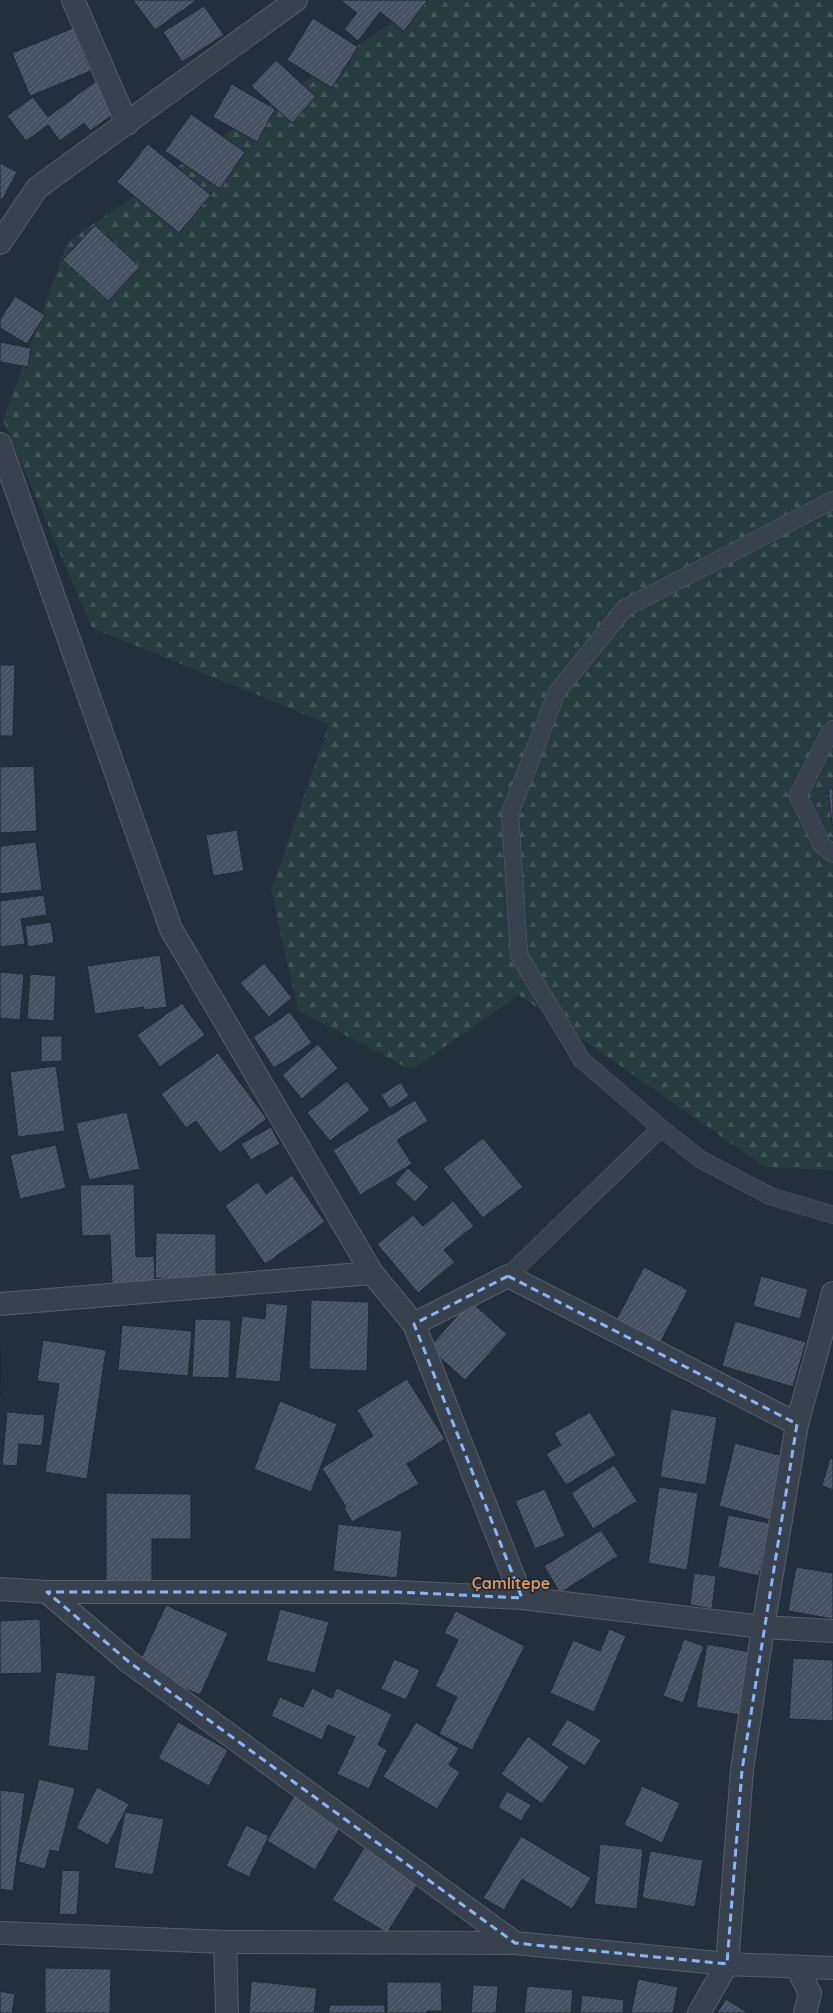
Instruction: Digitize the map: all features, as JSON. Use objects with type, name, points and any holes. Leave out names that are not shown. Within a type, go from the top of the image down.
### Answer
[{"type":"street","points":[[73,0],[126,124]]},
{"type":"street","points":[[0,243],[37,188],[296,0]]},
{"type":"street","points":[[0,444],[171,929],[372,1273],[414,1324],[522,1598]]},
{"type":"street","points":[[0,1304],[372,1273]]},
{"type":"street","points":[[414,1324],[508,1276],[797,1424]]},
{"type":"street","points":[[699,2013],[727,1964],[742,1770],[763,1628],[797,1424],[833,1293]]},
{"type":"street","points":[[0,1589],[47,1592],[398,1592],[522,1598],[763,1628],[833,1631]]},
{"type":"street","points":[[47,1592],[129,1662],[515,1944]]},
{"type":"street","points":[[0,1933],[225,1942],[515,1944],[727,1964],[833,1968]]},
{"type":"street","points":[[225,1942],[227,2013]]},
{"type":"street","points":[[796,1966],[810,1993],[805,2013]]},
{"type":"lane","points":[[833,500],[625,608],[557,692],[510,813],[519,955],[582,1060],[660,1128],[700,1159],[770,1196],[833,1214]]},
{"type":"lane","points":[[833,729],[830,732],[798,796],[822,845],[833,854]]},
{"type":"lane","points":[[508,1276],[660,1128]]},
{"type":"highlighted area","points":[[508,1276],[797,1424],[742,1770],[727,1964],[515,1943],[129,1662],[47,1592],[398,1592],[522,1598],[414,1324]]},
{"type":"green space","points":[[425,0],[833,0],[833,1170],[765,1167],[519,995],[411,1070],[298,1010],[271,890],[329,724],[92,628],[3,420],[68,241]]},
{"type":"building","points":[[133,0],[197,0],[155,30]]},
{"type":"building","points":[[340,0],[427,1],[404,31],[380,12],[358,41],[344,29],[357,13]]},
{"type":"building","points":[[204,6],[224,35],[182,62],[163,32]]},
{"type":"building","points":[[313,18],[358,47],[332,88],[287,60]]},
{"type":"building","points":[[73,28],[91,71],[30,96],[12,53]]},
{"type":"building","points":[[276,60],[316,97],[292,123],[251,86]]},
{"type":"building","points":[[96,81],[118,111],[90,131],[84,123],[60,141],[48,125],[26,141],[7,116],[33,97],[48,117]]},
{"type":"building","points":[[232,84],[275,109],[257,142],[213,117]]},
{"type":"building","points":[[191,114],[245,152],[220,189],[165,151]]},
{"type":"building","points":[[148,144],[211,195],[179,233],[117,182]]},
{"type":"building","points":[[0,163],[17,172],[2,200],[0,199]]},
{"type":"building","points":[[95,225],[140,267],[108,301],[63,260]]},
{"type":"building","points":[[15,296],[45,315],[27,344],[0,328],[0,320]]},
{"type":"building","points":[[0,342],[31,348],[28,367],[0,362]]},
{"type":"building","points":[[0,665],[15,665],[13,736],[0,736]]},
{"type":"building","points":[[34,766],[37,831],[0,833],[0,767]]},
{"type":"building","points":[[828,789],[833,789],[833,825],[832,825]]},
{"type":"building","points":[[237,830],[244,871],[213,876],[206,835]]},
{"type":"building","points":[[36,842],[42,890],[0,894],[0,846]]},
{"type":"building","points":[[44,895],[47,915],[21,919],[25,944],[0,947],[0,901]]},
{"type":"building","points":[[51,922],[54,943],[28,947],[25,926]]},
{"type":"building","points":[[160,955],[167,1007],[144,1010],[144,1007],[95,1014],[87,966]]},
{"type":"building","points":[[264,963],[292,998],[269,1017],[240,983]]},
{"type":"building","points":[[0,972],[24,974],[20,1020],[0,1018]]},
{"type":"building","points":[[30,974],[56,976],[54,1021],[27,1019]]},
{"type":"building","points":[[182,1003],[205,1035],[160,1067],[137,1035]]},
{"type":"building","points":[[290,1012],[312,1043],[274,1068],[253,1037]]},
{"type":"building","points":[[41,1036],[62,1036],[62,1061],[41,1062]]},
{"type":"building","points":[[318,1044],[338,1068],[302,1099],[282,1075]]},
{"type":"building","points":[[218,1053],[267,1119],[220,1153],[196,1121],[186,1128],[161,1094]]},
{"type":"building","points":[[56,1066],[65,1131],[18,1137],[10,1072]]},
{"type":"building","points":[[347,1081],[370,1110],[330,1141],[307,1113]]},
{"type":"building","points":[[401,1082],[409,1096],[390,1109],[381,1095]]},
{"type":"building","points":[[415,1100],[428,1121],[397,1140],[412,1164],[360,1195],[333,1150]]},
{"type":"building","points":[[127,1112],[140,1169],[89,1180],[76,1123]]},
{"type":"building","points":[[271,1127],[280,1144],[251,1160],[241,1144]]},
{"type":"building","points":[[483,1138],[523,1187],[483,1218],[443,1169]]},
{"type":"building","points":[[56,1145],[66,1188],[20,1199],[10,1155]]},
{"type":"building","points":[[408,1168],[429,1187],[415,1202],[395,1183]]},
{"type":"building","points":[[292,1175],[325,1222],[265,1264],[225,1206],[258,1182],[266,1194]]},
{"type":"building","points":[[134,1184],[136,1257],[154,1256],[155,1283],[112,1284],[110,1235],[82,1236],[80,1185]]},
{"type":"building","points":[[453,1201],[474,1226],[444,1250],[455,1262],[418,1293],[377,1244],[413,1215],[423,1226]]},
{"type":"building","points":[[156,1233],[216,1234],[216,1280],[155,1278]]},
{"type":"building","points":[[644,1267],[688,1290],[660,1343],[616,1320]]},
{"type":"building","points":[[761,1276],[808,1289],[800,1319],[753,1306]]},
{"type":"building","points":[[311,1300],[369,1302],[367,1371],[309,1369]]},
{"type":"building","points":[[470,1301],[507,1334],[465,1380],[429,1348]]},
{"type":"building","points":[[266,1303],[288,1305],[280,1382],[235,1378],[242,1316],[265,1319]]},
{"type":"building","points":[[195,1319],[231,1320],[229,1378],[192,1377]]},
{"type":"building","points":[[735,1321],[806,1342],[793,1387],[722,1366]]},
{"type":"building","points":[[122,1325],[192,1331],[188,1376],[118,1370]]},
{"type":"building","points":[[0,1339],[1,1339],[0,1395]]},
{"type":"building","points":[[43,1340],[106,1350],[87,1479],[45,1472],[59,1384],[37,1381]]},
{"type":"building","points":[[407,1379],[445,1439],[407,1464],[419,1484],[352,1522],[344,1508],[346,1507],[322,1468],[373,1436],[357,1410]]},
{"type":"building","points":[[280,1401],[337,1424],[311,1492],[254,1469]]},
{"type":"building","points":[[671,1409],[717,1417],[706,1485],[660,1477]]},
{"type":"building","points":[[7,1412],[45,1415],[42,1446],[19,1444],[17,1466],[2,1465]]},
{"type":"building","points":[[590,1412],[616,1455],[566,1485],[546,1454],[561,1445],[554,1433]]},
{"type":"building","points":[[735,1443],[790,1458],[774,1521],[719,1506]]},
{"type":"building","points":[[830,1458],[833,1459],[833,1490],[822,1486]]},
{"type":"building","points":[[614,1465],[637,1501],[593,1529],[571,1493]]},
{"type":"building","points":[[659,1487],[698,1493],[687,1570],[648,1563]]},
{"type":"building","points":[[545,1489],[565,1536],[535,1549],[515,1501]]},
{"type":"building","points":[[106,1493],[191,1494],[191,1539],[152,1539],[152,1582],[106,1582]]},
{"type":"building","points":[[728,1515],[770,1523],[759,1576],[718,1567]]},
{"type":"building","points":[[338,1524],[402,1531],[397,1578],[333,1571]]},
{"type":"building","points":[[601,1530],[618,1556],[560,1593],[544,1566]]},
{"type":"building","points":[[796,1567],[833,1573],[833,1619],[788,1611]]},
{"type":"building","points":[[694,1573],[716,1576],[712,1609],[690,1605]]},
{"type":"building","points":[[166,1605],[228,1633],[200,1695],[137,1667]]},
{"type":"building","points":[[280,1609],[329,1622],[315,1673],[266,1661]]},
{"type":"building","points":[[456,1611],[525,1646],[472,1750],[439,1734],[457,1697],[435,1686],[458,1640],[444,1633]]},
{"type":"building","points":[[40,1619],[42,1673],[0,1674],[0,1621]]},
{"type":"building","points":[[609,1629],[626,1636],[594,1712],[550,1693],[573,1640],[600,1651]]},
{"type":"building","points":[[684,1639],[704,1646],[683,1703],[663,1696]]},
{"type":"building","points":[[707,1644],[756,1653],[745,1716],[696,1707]]},
{"type":"building","points":[[793,1658],[833,1660],[833,1721],[789,1719]]},
{"type":"building","points":[[394,1659],[420,1670],[406,1700],[381,1689]]},
{"type":"building","points":[[56,1672],[96,1676],[88,1751],[48,1746]]},
{"type":"building","points":[[312,1688],[332,1698],[337,1688],[392,1714],[378,1745],[387,1750],[369,1789],[337,1774],[355,1737],[328,1725],[322,1740],[271,1716],[280,1697],[303,1707]]},
{"type":"building","points":[[567,1719],[601,1740],[585,1766],[551,1745]]},
{"type":"building","points":[[178,1722],[228,1750],[209,1786],[158,1758]]},
{"type":"building","points":[[416,1722],[459,1748],[449,1765],[460,1772],[437,1809],[383,1777]]},
{"type":"building","points":[[528,1736],[569,1767],[542,1804],[501,1774]]},
{"type":"building","points":[[39,1779],[75,1788],[59,1852],[50,1850],[45,1869],[18,1862]]},
{"type":"building","points":[[642,1786],[680,1803],[662,1843],[624,1825]]},
{"type":"building","points":[[97,1787],[129,1804],[108,1845],[76,1828]]},
{"type":"building","points":[[0,1790],[25,1793],[13,1891],[0,1889]]},
{"type":"building","points":[[507,1791],[531,1805],[521,1821],[498,1807]]},
{"type":"building","points":[[294,1796],[342,1825],[315,1870],[267,1841]]},
{"type":"building","points":[[125,1812],[164,1819],[153,1875],[114,1868]]},
{"type":"building","points":[[246,1825],[269,1836],[249,1877],[226,1866]]},
{"type":"building","points":[[521,1836],[591,1878],[572,1909],[522,1879],[504,1910],[483,1898]]},
{"type":"building","points":[[600,1844],[643,1849],[637,1909],[594,1904]]},
{"type":"building","points":[[364,1848],[419,1882],[387,1933],[332,1900]]},
{"type":"building","points":[[650,1851],[703,1860],[695,1907],[642,1898]]},
{"type":"building","points":[[62,1870],[80,1871],[77,1915],[59,1914]]},
{"type":"building","points":[[45,1968],[111,1969],[110,2013],[45,2013]]},
{"type":"building","points":[[638,1979],[678,1987],[673,2013],[631,2013]]},
{"type":"building","points":[[251,1981],[317,1988],[314,2013],[249,2013]]},
{"type":"building","points":[[387,1982],[441,1982],[442,2011],[427,2011],[427,2013],[387,2013]]},
{"type":"building","points":[[473,1985],[498,1986],[496,2013],[471,2013]]},
{"type":"building","points":[[527,1986],[573,1990],[571,2013],[524,2013]]},
{"type":"building","points":[[0,1991],[15,1994],[12,2013],[0,2013]]},
{"type":"building","points":[[582,1995],[624,2000],[623,2013],[580,2013]]},
{"type":"building","points":[[726,1999],[748,2013],[717,2013]]},
{"type":"building","points":[[329,2005],[385,2005],[385,2013],[329,2013]]},
{"type":"district","name":"Çamlıtepe","points":[[511,1583]]}]
